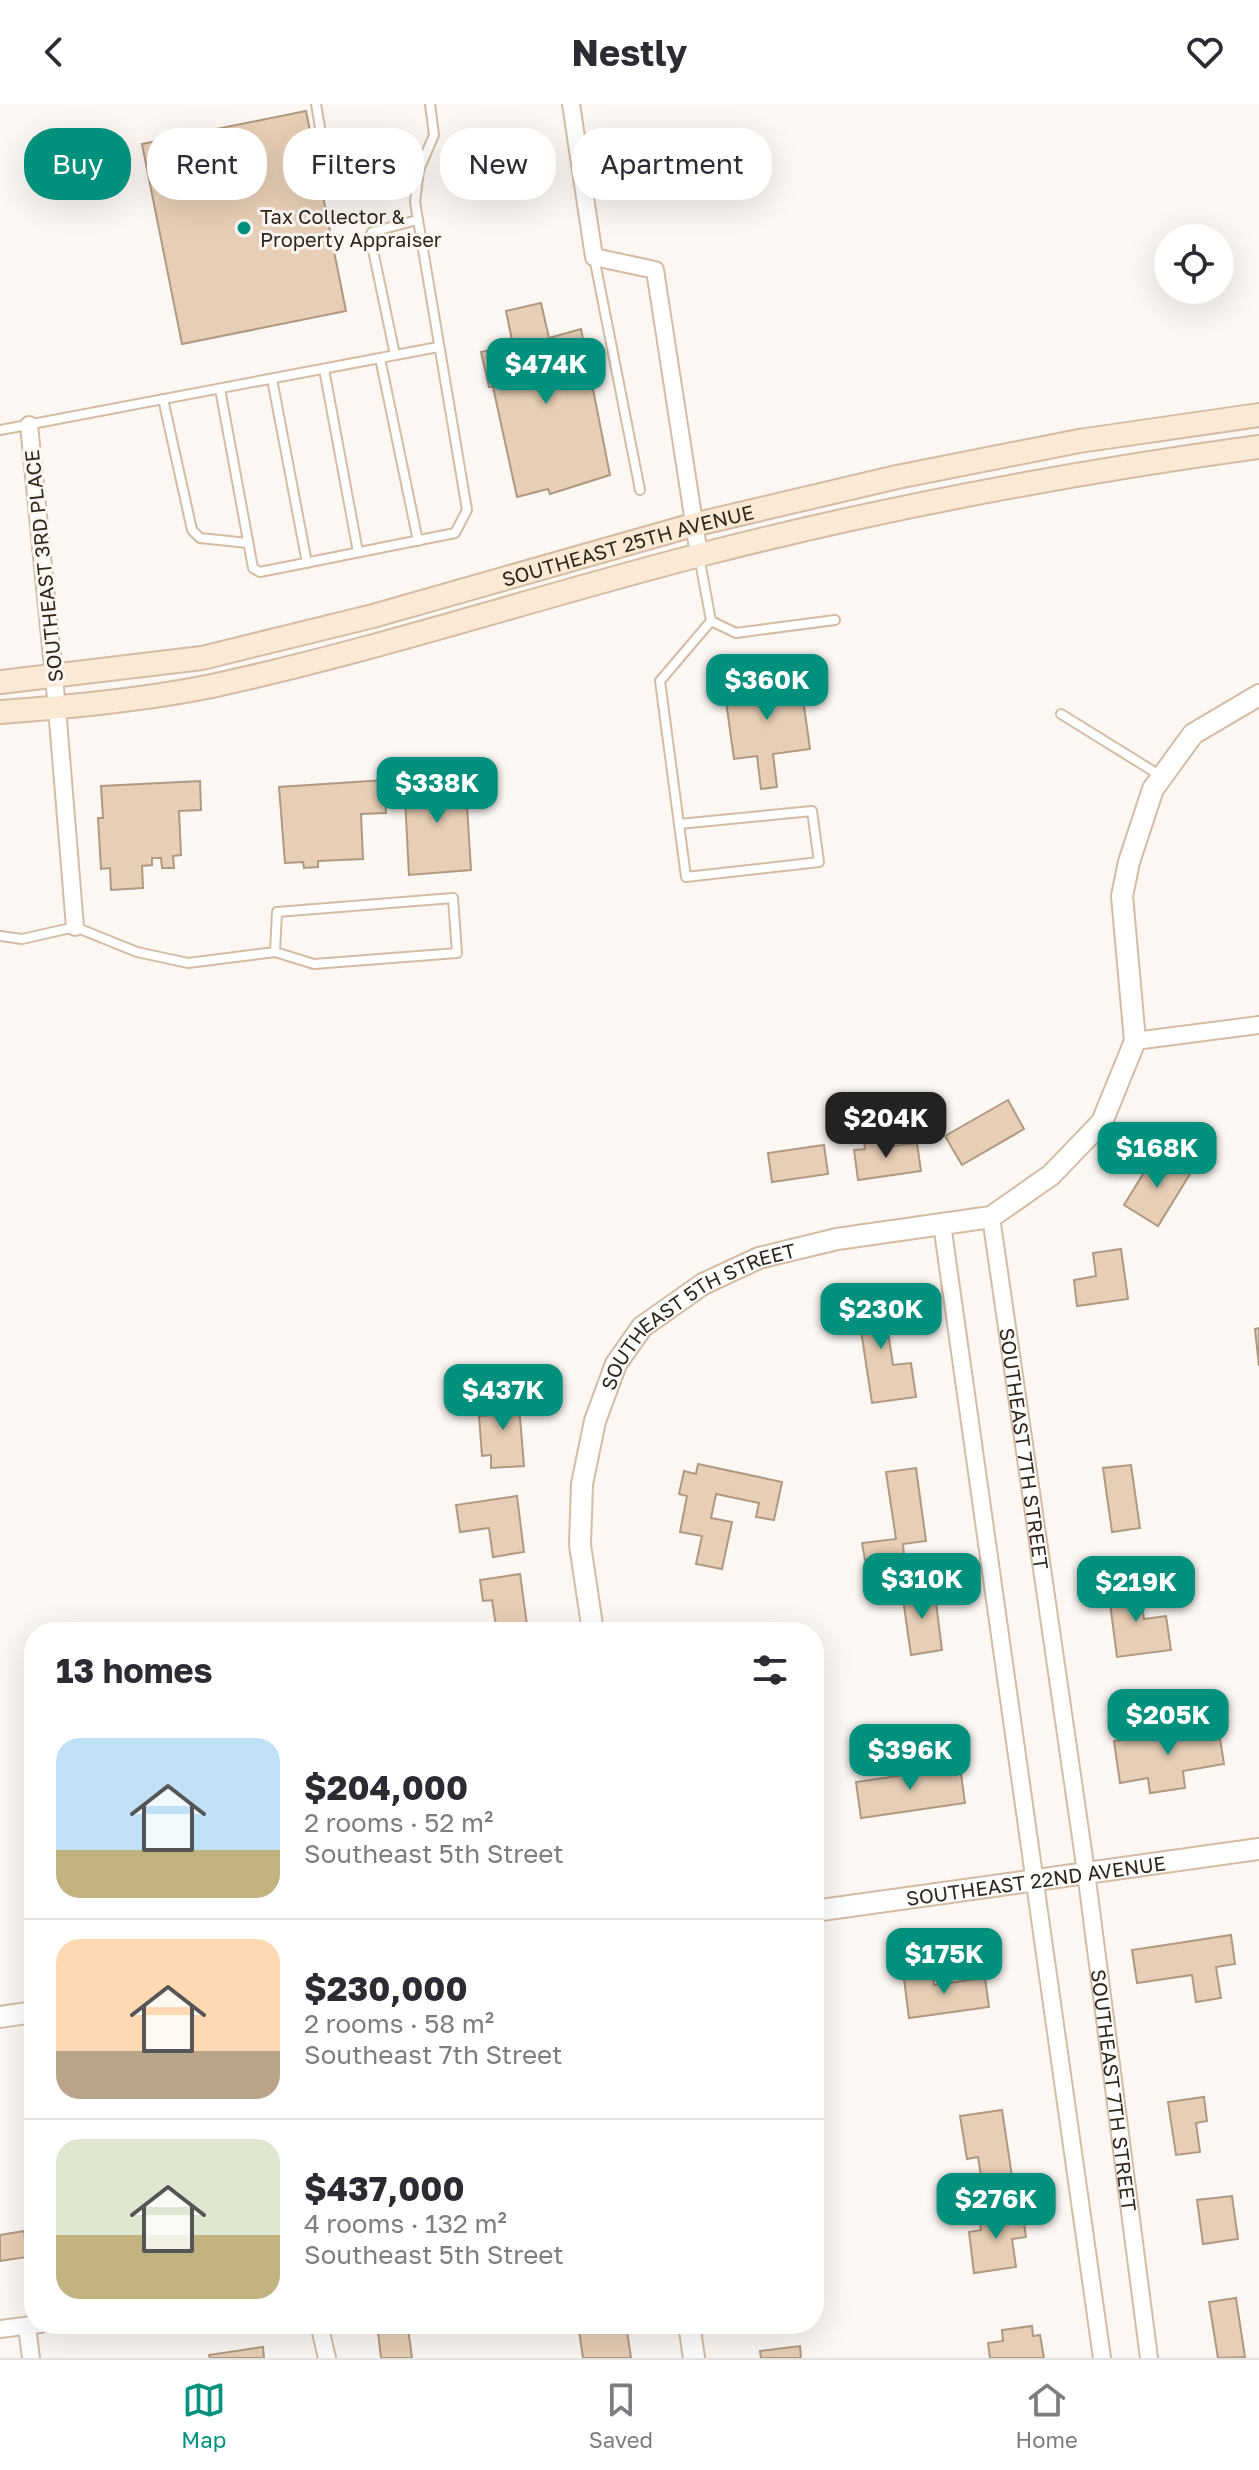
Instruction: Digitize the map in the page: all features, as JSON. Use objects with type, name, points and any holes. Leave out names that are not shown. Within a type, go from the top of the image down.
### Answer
[{"type":"main road","name":"SOUTHEAST 25TH AVENUE","points":[[0,682],[202,658],[373,616],[693,525],[912,474],[1079,441],[1259,415]]},
{"type":"main road","name":"SOUTHEAST 25TH AVENUE","points":[[0,712],[57,708],[224,683],[384,644],[699,555],[905,505],[1056,476],[1259,447]]},
{"type":"street","points":[[571,104],[594,257],[655,270],[699,555]]},
{"type":"street","name":"SOUTHEAST 3RD PLACE","points":[[29,425],[75,927]]},
{"type":"street","points":[[991,1217],[1051,1175],[1102,1122],[1135,1041],[1122,896],[1129,862],[1157,783],[1193,734],[1259,695]]},
{"type":"street","points":[[1135,1041],[1259,1025]]},
{"type":"street","name":"SOUTHEAST 5TH STREET","points":[[592,1622],[580,1545],[582,1484],[595,1421],[616,1364],[642,1327],[703,1284],[759,1258],[837,1239],[991,1217]]},
{"type":"street","name":"SOUTHEAST 7TH STREET","points":[[991,1217],[1086,1872],[1149,2358]]},
{"type":"street","points":[[942,1224],[1102,2358]]},
{"type":"street","name":"SOUTHEAST 22ND AVENUE","points":[[824,1910],[1259,1849]]},
{"type":"street","points":[[0,2017],[24,2013]]},
{"type":"street","points":[[0,2329],[24,2326]]},
{"type":"street","points":[[31,2358],[33,2334]]},
{"type":"street","points":[[321,2334],[327,2358]]},
{"type":"street","points":[[690,2334],[694,2358]]},
{"type":"lane","points":[[316,104],[320,128]]},
{"type":"lane","points":[[424,158],[434,135],[430,104]]},
{"type":"lane","points":[[220,389],[253,568],[260,572],[455,533],[467,510],[415,200]]},
{"type":"lane","points":[[395,355],[370,236],[372,232],[417,220]]},
{"type":"lane","points":[[594,257],[640,490]]},
{"type":"lane","points":[[0,430],[438,347]]},
{"type":"lane","points":[[380,358],[418,541]]},
{"type":"lane","points":[[324,369],[358,552]]},
{"type":"lane","points":[[272,379],[307,563]]},
{"type":"lane","points":[[163,399],[192,530],[200,538],[248,543]]},
{"type":"lane","points":[[699,555],[711,621]]},
{"type":"lane","points":[[711,621],[736,633],[835,620]]},
{"type":"lane","points":[[679,824],[812,811],[819,862],[686,877],[660,681],[711,621]]},
{"type":"lane","points":[[1061,714],[1157,783]]},
{"type":"lane","points":[[0,936],[22,939],[75,927],[137,952],[188,963],[275,952],[314,964],[457,953],[453,898],[277,912],[275,952]]},
{"type":"building","name":"Tax Collector & Property Appraiser","points":[[306,111],[309,128],[283,128],[283,200],[324,200],[346,311],[182,344],[153,200],[267,200],[267,128],[222,128]]},
{"type":"building","name":"Tax Collector & Property Appraiser","points":[[147,143],[147,169],[142,144]]},
{"type":"building","points":[[541,303],[549,338],[581,329],[610,475],[550,494],[548,489],[517,497],[493,387],[489,387],[481,352],[513,345],[506,311]]},
{"type":"building","points":[[762,673],[764,683],[800,678],[810,749],[773,754],[777,787],[761,789],[757,756],[734,759],[724,687],[748,684],[747,675]]},
{"type":"building","points":[[465,774],[471,870],[409,875],[404,780]]},
{"type":"building","points":[[384,780],[386,813],[361,814],[363,859],[318,861],[318,867],[304,868],[303,862],[285,863],[279,787]]},
{"type":"building","points":[[200,781],[201,810],[179,811],[181,855],[173,856],[174,868],[162,868],[161,858],[152,858],[152,865],[142,866],[143,888],[111,890],[110,868],[101,869],[98,818],[103,818],[101,786]]},
{"type":"building","points":[[1008,1100],[1024,1129],[962,1165],[945,1136]]},
{"type":"building","points":[[883,1137],[885,1147],[917,1143],[921,1171],[858,1180],[854,1150],[865,1149],[864,1140]]},
{"type":"building","points":[[824,1145],[828,1174],[772,1182],[768,1153]]},
{"type":"building","points":[[1156,1153],[1190,1174],[1158,1226],[1124,1205]]},
{"type":"building","points":[[1121,1249],[1128,1299],[1077,1306],[1074,1280],[1096,1276],[1093,1253]]},
{"type":"building","points":[[881,1287],[893,1365],[911,1363],[916,1397],[872,1403],[855,1291]]},
{"type":"building","points":[[1259,1328],[1259,1366],[1255,1329]]},
{"type":"building","points":[[518,1393],[524,1466],[491,1468],[491,1455],[482,1456],[479,1416],[490,1415],[489,1395]]},
{"type":"building","points":[[698,1464],[782,1482],[774,1520],[756,1517],[759,1503],[716,1494],[711,1518],[732,1522],[722,1569],[696,1564],[702,1536],[680,1532],[687,1496],[679,1494],[684,1471],[696,1474]]},
{"type":"building","points":[[1131,1465],[1140,1528],[1112,1532],[1103,1468]]},
{"type":"building","points":[[916,1468],[926,1541],[903,1544],[904,1555],[865,1560],[862,1543],[896,1539],[886,1472]]},
{"type":"building","points":[[517,1496],[524,1552],[493,1557],[489,1528],[460,1532],[456,1505]]},
{"type":"building","points":[[520,1574],[527,1622],[495,1622],[492,1600],[483,1601],[480,1580]]},
{"type":"building","points":[[1139,1584],[1144,1619],[1166,1616],[1171,1650],[1117,1657],[1108,1588]]},
{"type":"building","points":[[934,1587],[942,1650],[911,1655],[902,1592]]},
{"type":"building","points":[[1218,1726],[1224,1764],[1183,1771],[1185,1788],[1150,1793],[1148,1778],[1120,1783],[1114,1741]]},
{"type":"building","points":[[960,1767],[965,1803],[861,1818],[856,1782]]},
{"type":"building","points":[[1231,1935],[1235,1964],[1216,1967],[1221,1998],[1196,2002],[1192,1975],[1137,1983],[1132,1950]]},
{"type":"building","points":[[933,1975],[934,1985],[985,1978],[989,2007],[909,2018],[904,1979]]},
{"type":"building","points":[[1204,2097],[1207,2121],[1196,2123],[1200,2152],[1176,2155],[1168,2102]]},
{"type":"building","points":[[1002,2110],[1013,2183],[983,2188],[978,2157],[967,2159],[960,2116]]},
{"type":"building","points":[[1232,2196],[1238,2239],[1203,2244],[1197,2200]]},
{"type":"building","points":[[1022,2209],[1026,2237],[1012,2239],[1016,2267],[974,2273],[969,2232],[981,2230],[979,2215]]},
{"type":"building","points":[[24,2231],[24,2257],[0,2261],[0,2235]]},
{"type":"building","points":[[1236,2298],[1245,2357],[1218,2358],[1209,2302]]},
{"type":"building","points":[[1032,2326],[1033,2336],[1040,2335],[1044,2358],[990,2358],[988,2343],[1003,2341],[1002,2330]]},
{"type":"building","points":[[378,2334],[409,2334],[412,2358],[381,2358]]},
{"type":"building","points":[[579,2334],[627,2334],[631,2358],[583,2358]]},
{"type":"building","points":[[800,2346],[801,2358],[761,2358],[760,2351]]},
{"type":"building","points":[[263,2347],[264,2358],[210,2358],[209,2355]]},
{"type":"place","name":"Tax Collector & Property Appraiser","points":[[244,228]]}]
